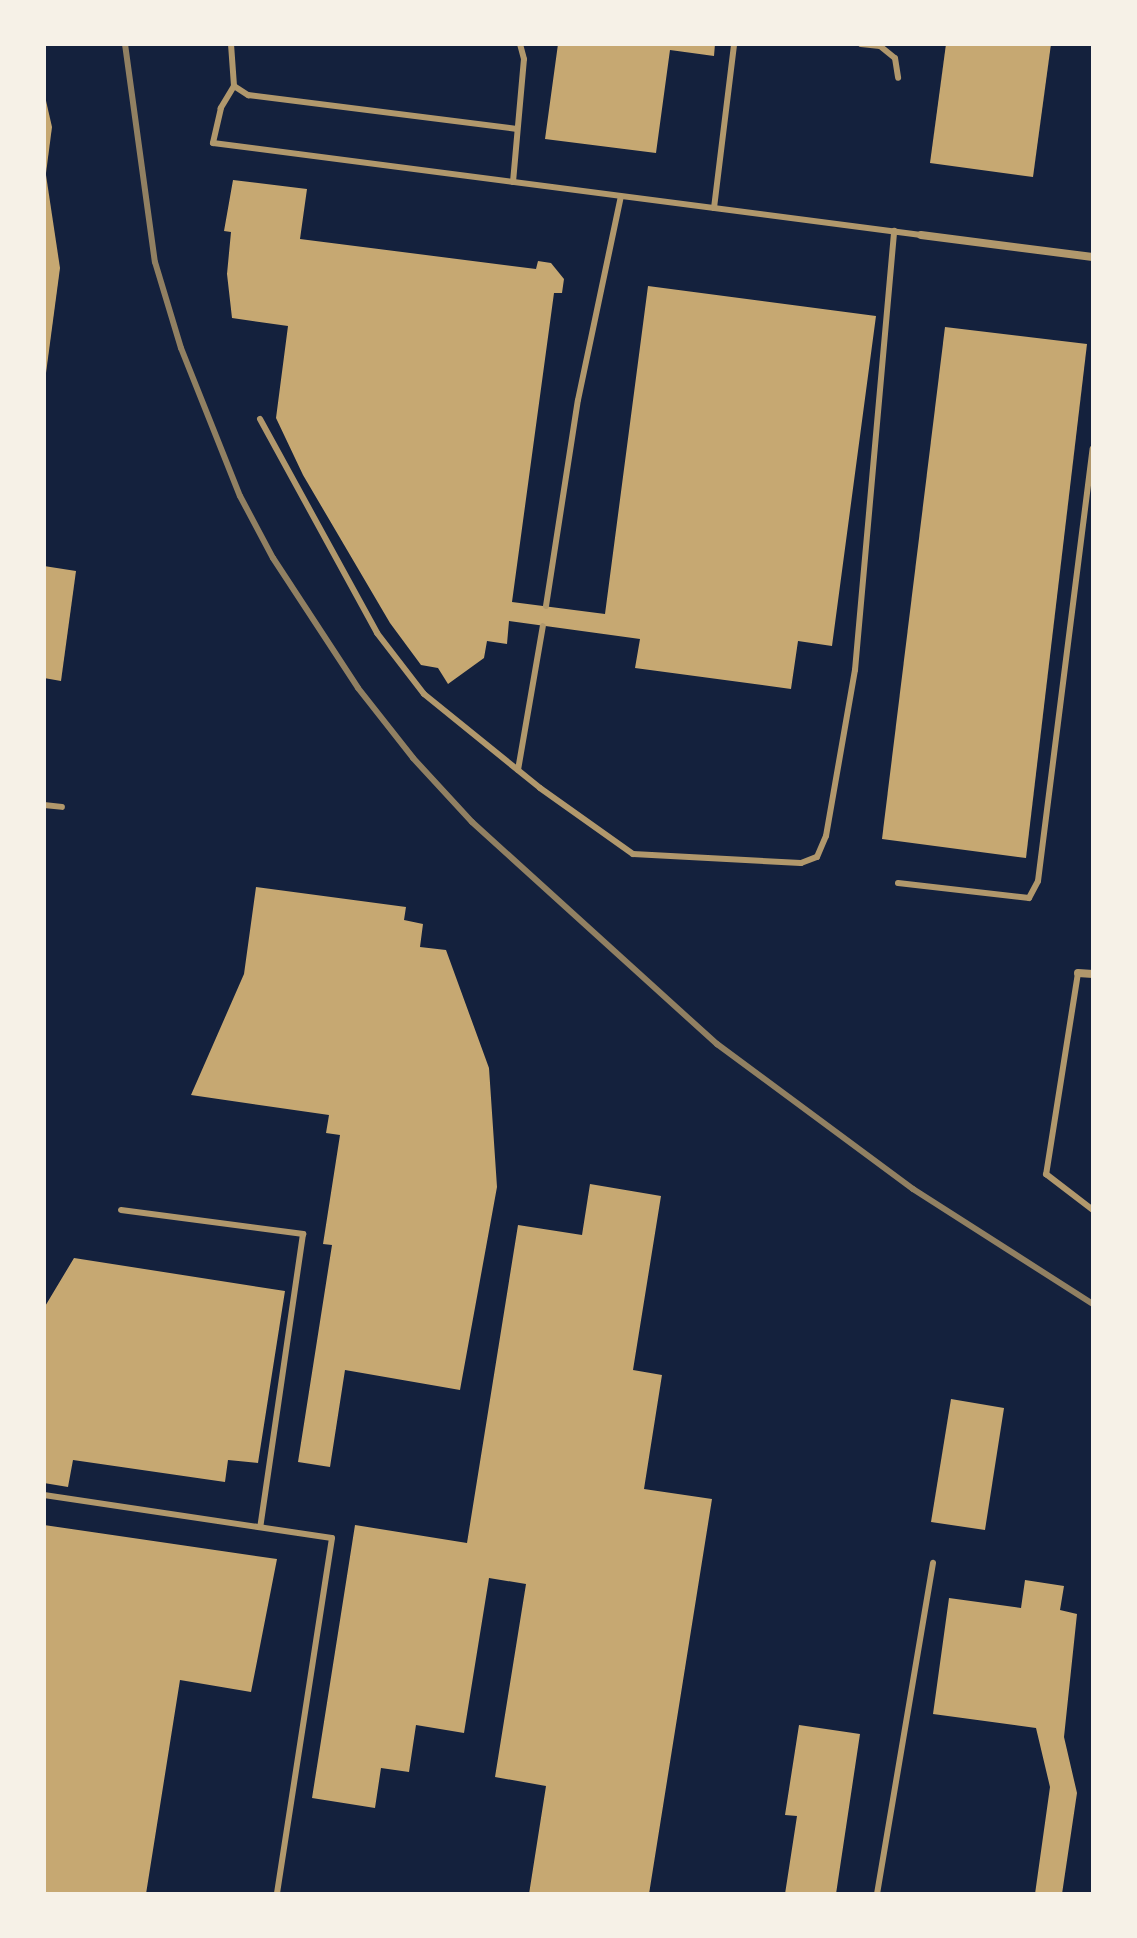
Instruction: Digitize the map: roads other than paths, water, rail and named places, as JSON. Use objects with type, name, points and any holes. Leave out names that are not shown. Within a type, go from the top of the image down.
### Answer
[{"type":"street","points":[[921,235],[1093,257]]},
{"type":"street","points":[[1078,973],[1093,974]]},
{"type":"lane","points":[[231,44],[234,86],[221,108],[213,143],[921,235]]},
{"type":"lane","points":[[513,182],[524,59],[520,44]]},
{"type":"lane","points":[[714,208],[734,44]]},
{"type":"lane","points":[[861,44],[880,46],[895,58],[898,78]]},
{"type":"lane","points":[[234,86],[248,95],[517,129]]},
{"type":"lane","points":[[546,606],[578,400],[621,196]]},
{"type":"lane","points":[[260,419],[377,633],[424,694],[518,770],[633,854],[801,863],[817,857],[826,836],[855,670],[894,231]]},
{"type":"lane","points":[[898,883],[1029,898],[1038,881],[1093,448]]},
{"type":"lane","points":[[518,770],[543,626]]},
{"type":"lane","points":[[44,805],[62,807]]},
{"type":"lane","points":[[1078,973],[1046,1174],[1093,1210]]},
{"type":"lane","points":[[121,1210],[303,1234],[260,1527]]},
{"type":"lane","points":[[44,1495],[332,1538],[277,1894]]},
{"type":"lane","points":[[877,1894],[933,1563]]},
{"type":"railway","points":[[125,44],[155,262],[181,348],[240,496],[273,558],[358,688],[413,758],[472,822],[717,1044],[913,1189],[1093,1304]]}]
